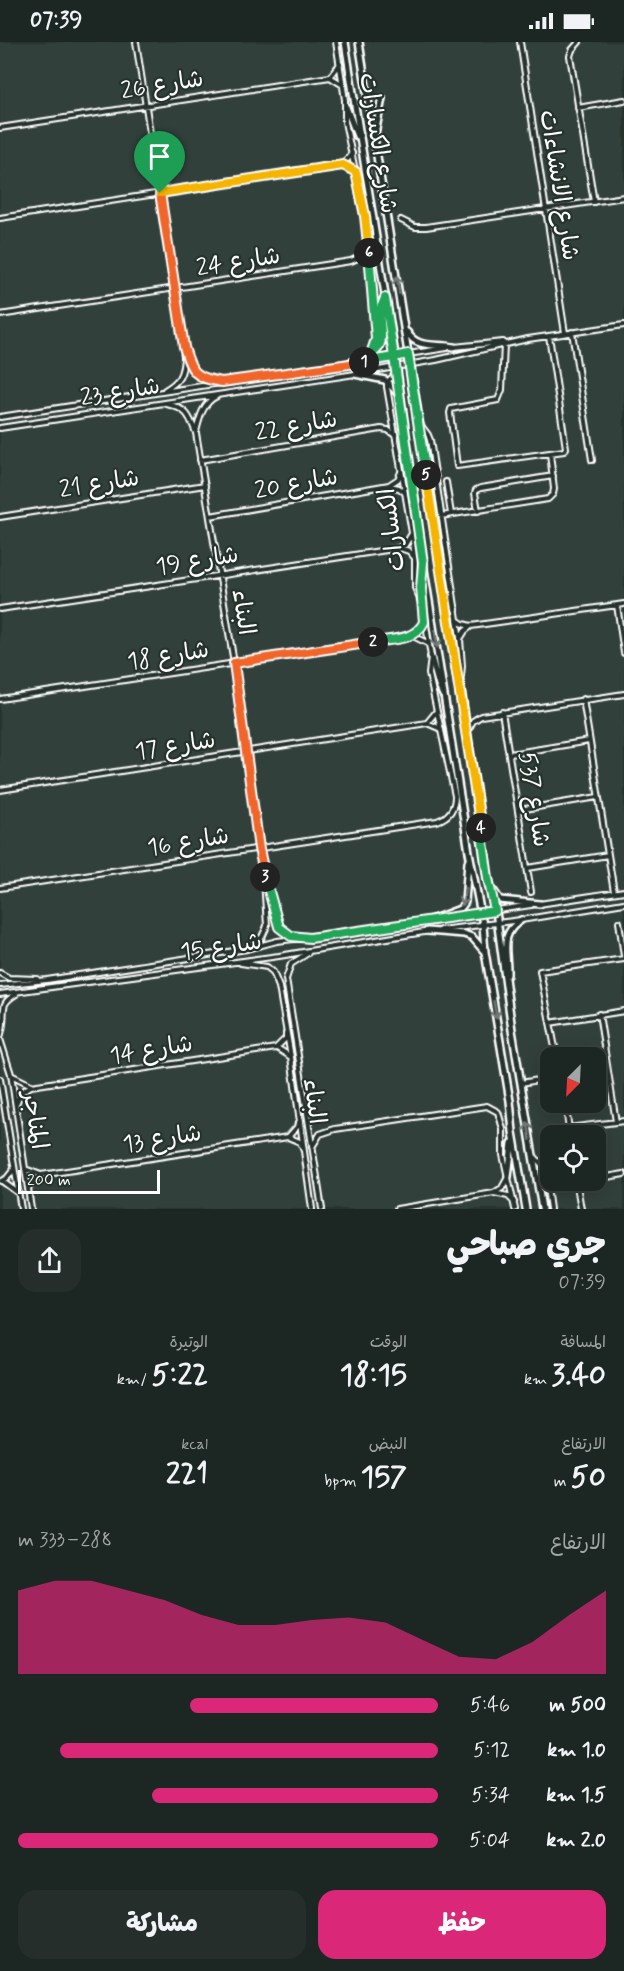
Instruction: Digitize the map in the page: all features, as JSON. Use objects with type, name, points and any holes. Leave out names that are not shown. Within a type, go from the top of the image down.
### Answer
[{"type":"street","points":[[136,42],[184,347],[194,373],[202,378],[222,382]]},
{"type":"street","points":[[336,42],[346,107],[345,122],[365,216],[372,272],[376,339],[371,354]]},
{"type":"street","name":"شارع الكسارات","points":[[345,42],[394,357],[423,563],[469,852],[481,912],[485,952],[526,1209]]},
{"type":"street","name":"شارع الكسارات","points":[[359,42],[460,683],[488,878],[542,1209]]},
{"type":"street","name":"شارع الانشاءات","points":[[520,42],[565,333]]},
{"type":"street","points":[[579,42],[570,56],[594,202]]},
{"type":"street","points":[[340,64],[330,77],[343,85]]},
{"type":"street","name":"شارع 26","points":[[0,128],[330,77]]},
{"type":"street","points":[[375,141],[382,98]]},
{"type":"street","points":[[578,108],[624,100]]},
{"type":"street","points":[[346,107],[360,142]]},
{"type":"street","points":[[343,165],[352,153]]},
{"type":"street","points":[[0,218],[343,165],[356,172]]},
{"type":"street","points":[[401,220],[415,227],[426,227],[624,197]]},
{"type":"street","name":"شارع 24","points":[[0,315],[351,261],[362,256],[368,247]]},
{"type":"street","points":[[347,364],[371,354],[379,347],[380,312],[385,298]]},
{"type":"street","points":[[404,323],[410,338],[418,344],[454,347]]},
{"type":"street","name":"شارع 23","points":[[0,417],[454,347],[624,325]]},
{"type":"street","points":[[572,332],[592,460]]},
{"type":"street","points":[[504,344],[502,390],[498,400],[452,409],[450,413],[457,466],[564,451],[566,448],[549,336]]},
{"type":"street","name":"شارع 23","points":[[0,428],[355,374],[528,339]]},
{"type":"street","points":[[162,392],[176,382],[180,376],[184,347]]},
{"type":"street","points":[[355,374],[387,381],[399,394]]},
{"type":"street","points":[[387,381],[396,374]]},
{"type":"street","name":"الكسارات","points":[[387,381],[412,533],[415,588],[423,606],[431,657],[429,674],[455,796],[450,813]]},
{"type":"street","name":"البناء","points":[[196,433],[207,404],[211,399],[224,394]]},
{"type":"street","name":"البناء","points":[[163,403],[184,411],[196,433],[234,663],[263,869],[279,927],[291,936],[310,938]]},
{"type":"street","name":"الكسارات","points":[[418,422],[429,435],[460,639],[462,666],[460,683]]},
{"type":"street","name":"شارع 22","points":[[200,460],[381,429],[388,430],[396,436]]},
{"type":"street","points":[[441,516],[548,499],[554,489],[550,453]]},
{"type":"street","points":[[389,486],[398,478],[402,470]]},
{"type":"street","points":[[478,511],[476,490],[553,476]]},
{"type":"street","points":[[446,482],[451,514]]},
{"type":"street","name":"شارع 21","points":[[0,517],[205,485]]},
{"type":"street","points":[[389,486],[399,488],[406,494]]},
{"type":"street","name":"شارع 20","points":[[210,516],[389,486]]},
{"type":"street","points":[[400,548],[412,533]]},
{"type":"street","points":[[400,548],[409,551],[415,559]]},
{"type":"street","name":"شارع 19","points":[[0,609],[400,548]]},
{"type":"street","points":[[423,563],[421,575],[423,606]]},
{"type":"street","points":[[445,590],[455,609]]},
{"type":"street","points":[[457,620],[471,626],[624,604]]},
{"type":"street","points":[[617,605],[624,653]]},
{"type":"street","points":[[424,622],[413,636],[426,642],[429,646]]},
{"type":"street","points":[[460,639],[471,626]]},
{"type":"street","name":"شارع 18","points":[[0,699],[413,636]]},
{"type":"street","points":[[431,657],[446,701]]},
{"type":"street","points":[[467,731],[473,721],[481,716],[624,694]]},
{"type":"street","points":[[583,699],[614,892]]},
{"type":"street","points":[[437,710],[427,723],[441,729]]},
{"type":"street","name":"شارع 537","points":[[502,712],[531,892]]},
{"type":"street","name":"شارع 17","points":[[0,790],[427,723]]},
{"type":"street","points":[[510,754],[589,741]]},
{"type":"street","points":[[519,810],[598,798]]},
{"type":"street","name":"شارع 16","points":[[0,888],[437,821],[450,813]]},
{"type":"street","points":[[431,920],[460,909],[465,902],[469,852]]},
{"type":"street","points":[[528,868],[608,855]]},
{"type":"street","name":"البناء","points":[[247,949],[262,937],[267,926],[263,869]]},
{"type":"street","points":[[488,878],[500,900],[540,904]]},
{"type":"street","name":"شارع 15","points":[[0,985],[247,949],[277,941],[624,891]]},
{"type":"street","name":"شارع 15","points":[[0,994],[313,951],[624,903]]},
{"type":"street","points":[[507,988],[508,965],[505,941],[511,926],[520,920]]},
{"type":"street","points":[[555,1047],[540,971],[624,958],[619,922]]},
{"type":"street","points":[[428,932],[464,934],[472,937],[485,952]]},
{"type":"street","name":"البناء","points":[[313,951],[291,964],[286,978],[322,1208]]},
{"type":"street","name":"البناء","points":[[230,963],[267,967],[273,972],[279,987],[312,1209]]},
{"type":"street","name":"شارع 15","points":[[0,973],[9,978],[46,980]]},
{"type":"street","name":"المناجر","points":[[18,992],[8,999],[3,1008],[0,1038],[11,1074],[31,1209]]},
{"type":"street","points":[[550,1023],[624,1011]]},
{"type":"street","points":[[599,1014],[615,1122]]},
{"type":"street","points":[[285,1033],[286,1038],[276,1048],[291,1057]]},
{"type":"street","name":"شارع 14","points":[[31,1086],[276,1048]]},
{"type":"street","points":[[11,1074],[31,1086]]},
{"type":"street","points":[[521,1083],[540,1080]]},
{"type":"street","name":"المناجر","points":[[0,1081],[21,1209]]},
{"type":"street","points":[[16,1104],[21,1092],[31,1086]]},
{"type":"street","points":[[0,1099],[4,1103]]},
{"type":"street","points":[[312,1147],[320,1134],[334,1129],[487,1106],[498,1113],[501,1121],[503,1155],[516,1209]]},
{"type":"street","points":[[299,1119],[297,1127],[288,1137],[300,1142],[304,1151]]},
{"type":"street","points":[[592,1125],[624,1120]]},
{"type":"street","points":[[494,1193],[502,1188],[508,1177],[513,1132]]},
{"type":"street","name":"شارع 13","points":[[25,1169],[41,1175],[288,1137]]},
{"type":"street","name":"شارع الكسارات","points":[[533,1155],[544,1167],[550,1209]]},
{"type":"street","points":[[14,1169],[1,1181],[18,1193]]},
{"type":"street","points":[[606,1177],[624,1174]]},
{"type":"street","points":[[28,1188],[41,1175]]},
{"type":"street","points":[[578,1191],[581,1209]]},
{"type":"street","points":[[397,1209],[494,1193],[508,1196],[514,1202]]},
{"type":"shaded area","points":[[0,42],[624,42],[624,1209],[0,1209]]},
{"type":"route","points":[[160,193],[184,347],[194,373],[202,378],[222,382],[394,357],[423,563],[421,575],[423,626],[413,636],[234,663],[259,849],[279,927],[291,936],[310,938],[495,911],[488,878],[408,354],[394,357],[385,298],[380,312],[382,336],[379,347],[371,354],[376,339],[372,272],[369,238],[356,172],[343,165],[160,193]]}]
